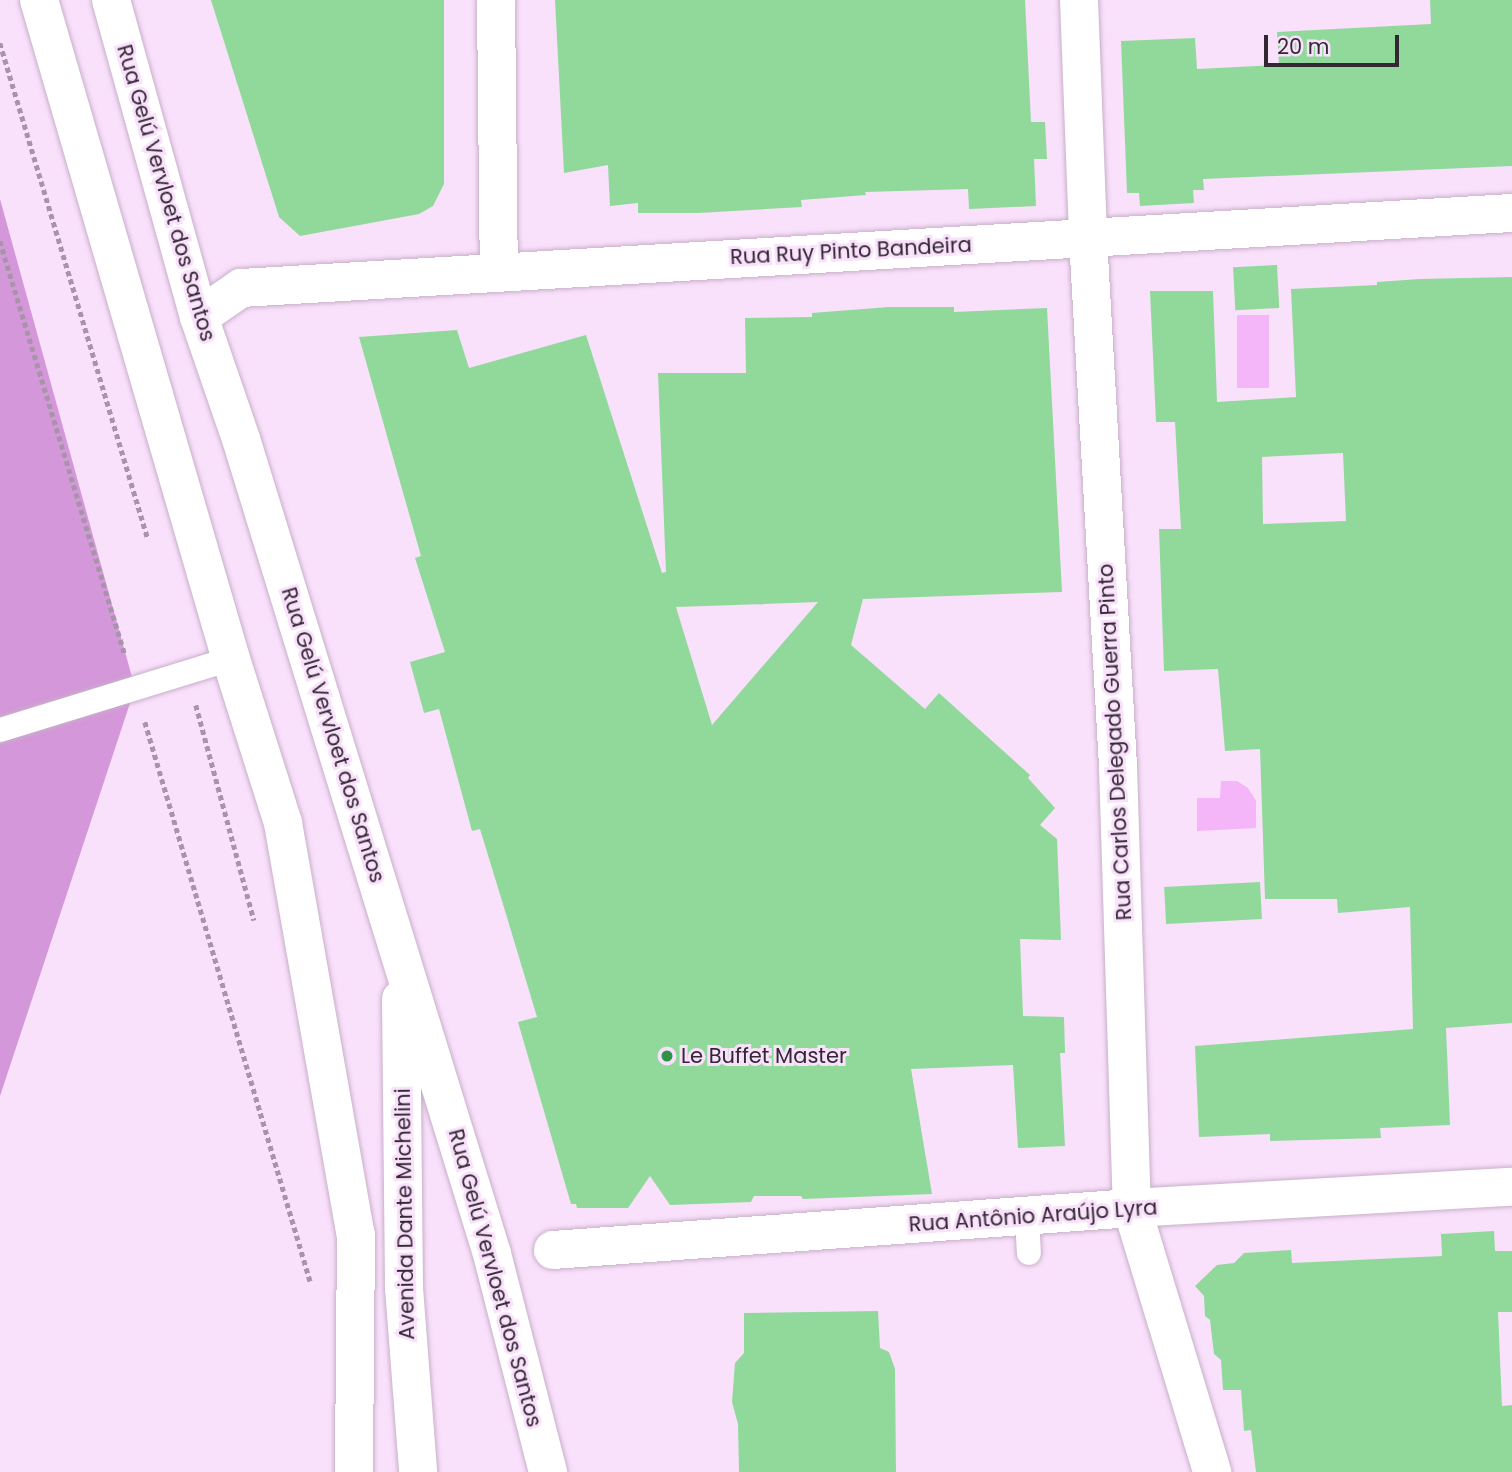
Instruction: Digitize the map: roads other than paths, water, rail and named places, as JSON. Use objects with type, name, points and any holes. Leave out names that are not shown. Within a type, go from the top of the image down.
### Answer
[{"type":"street","points":[[39,0],[231,659],[284,823],[356,1235],[354,1472]]},
{"type":"street","name":"Rua Gelú Vervloet dos Santos","points":[[111,0],[199,317],[241,439],[492,1254],[548,1472]]},
{"type":"street","points":[[496,0],[499,271]]},
{"type":"street","name":"Rua Carlos Delegado Guerra Pinto","points":[[1079,0],[1088,238],[1118,767],[1132,1208],[1212,1472]]},
{"type":"street","name":"Rua Ruy Pinto Bandeira","points":[[199,317],[241,288],[1512,213]]},
{"type":"street","name":"Avenida Dante Michelini","points":[[401,955],[404,1288],[418,1472]]},
{"type":"street","name":"Rua Antônio Araújo Lyra","points":[[554,1250],[1028,1235],[1132,1208],[1512,1187]]},
{"type":"lane","points":[[0,730],[231,659]]},
{"type":"place","name":"Le Buffet Master","points":[[667,1056]]}]
